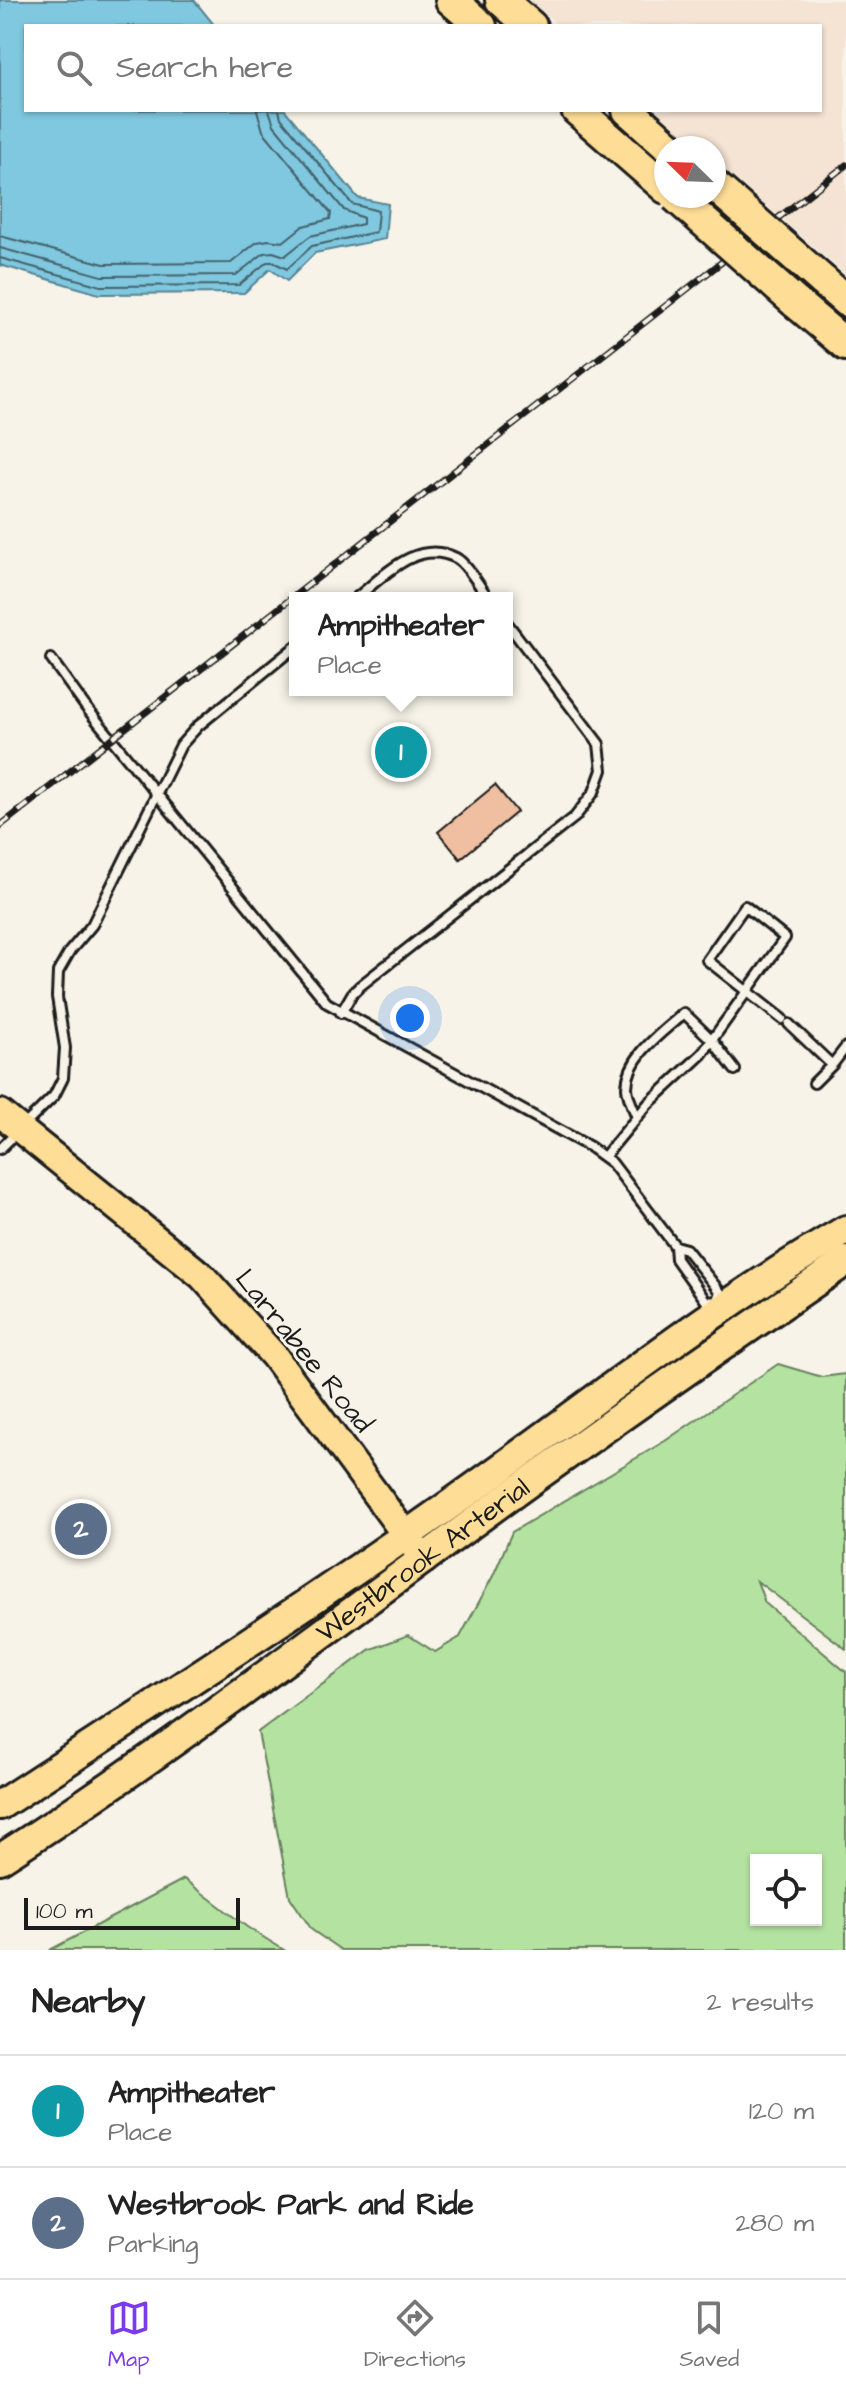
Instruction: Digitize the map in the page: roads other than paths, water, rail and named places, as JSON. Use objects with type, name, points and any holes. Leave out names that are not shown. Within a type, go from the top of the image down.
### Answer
[{"type":"highway","points":[[451,0],[479,24]]},
{"type":"highway","points":[[501,0],[529,24]]},
{"type":"highway","points":[[579,112],[654,177]]},
{"type":"highway","points":[[630,112],[657,136]]},
{"type":"highway","points":[[726,196],[846,301]]},
{"type":"highway","points":[[689,208],[846,345]]},
{"type":"highway","name":"Westbrook Arterial","points":[[0,1805],[193,1679],[727,1317],[846,1230]]},
{"type":"highway","name":"Westbrook Arterial","points":[[0,1859],[193,1729],[618,1418],[727,1317],[846,1261]]},
{"type":"main road","name":"Larrabee Road","points":[[9,1121],[202,1276],[274,1356],[424,1560]]},
{"type":"lane","points":[[363,592],[402,561],[428,551],[458,559],[483,592]]},
{"type":"lane","points":[[341,1013],[360,986],[575,817],[594,792],[602,770],[599,744],[513,631]]},
{"type":"lane","points":[[0,1149],[9,1121],[54,1096],[63,1078],[65,1048],[57,997],[58,972],[70,951],[92,925],[181,745],[198,726],[289,652]]},
{"type":"lane","points":[[51,659],[156,795],[327,1003],[578,1140],[612,1163],[675,1246],[676,1259],[706,1301],[727,1317]]},
{"type":"lane","points":[[604,1157],[637,1117],[712,1040],[747,991],[785,938],[745,906],[707,960],[747,991],[786,1022],[832,1065]]},
{"type":"lane","points":[[637,1117],[626,1089],[630,1070],[646,1048],[684,1013],[712,1040],[735,1070]]},
{"type":"lane","points":[[814,1083],[846,1047]]},
{"type":"lane","points":[[675,1246],[686,1249],[720,1292],[727,1317]]},
{"type":"water","points":[[0,0],[194,0],[213,24],[24,24],[24,112],[287,112],[358,198],[388,204],[385,239],[315,253],[287,281],[270,269],[244,293],[99,294],[0,265]]},
{"type":"railway","points":[[299,592],[846,165]]},
{"type":"railway","points":[[0,826],[289,600]]},
{"type":"place","name":"Ampitheater","points":[[401,752]]},
{"type":"place","name":"Westbrook Park and Ride","points":[[81,1529]]}]
